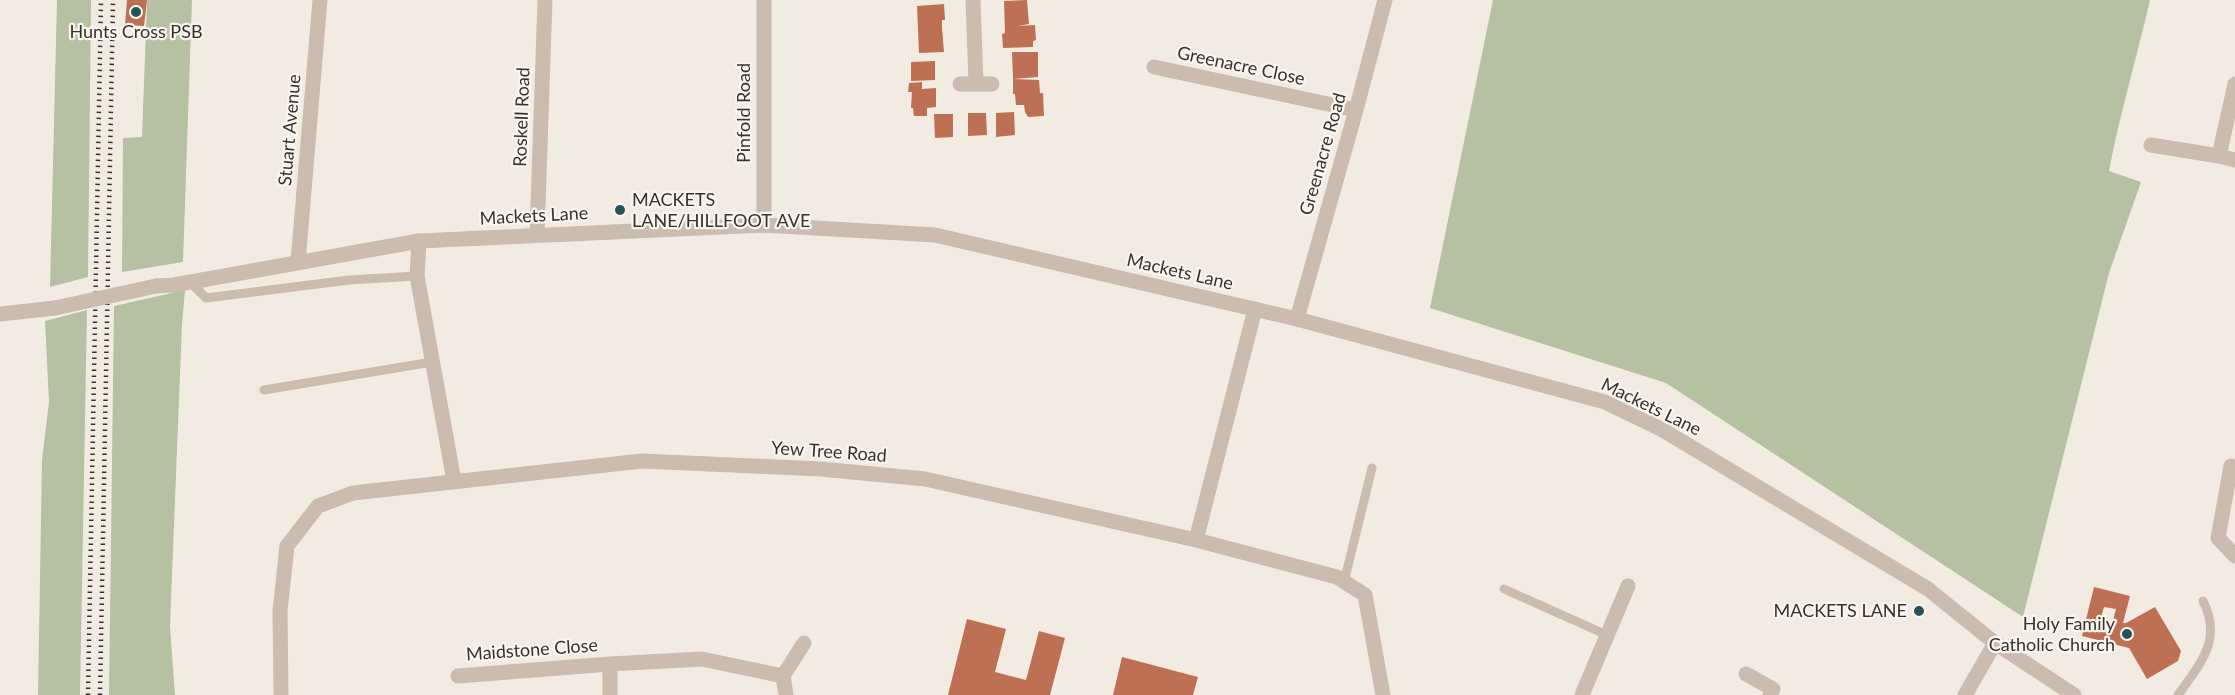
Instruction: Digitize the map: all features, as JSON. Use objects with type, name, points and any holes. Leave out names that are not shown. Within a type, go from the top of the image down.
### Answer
[{"type":"street","name":"Stuart Avenue","points":[[298,262],[320,0]]},
{"type":"street","name":"Roskell Road","points":[[537,235],[545,0]]},
{"type":"street","name":"Pinfold Road","points":[[764,0],[764,225]]},
{"type":"street","points":[[973,0],[968,83],[992,84]]},
{"type":"street","name":"Greenacre Road","points":[[1297,319],[1385,0]]},
{"type":"street","name":"Greenacre Close","points":[[1154,67],[1356,110]]},
{"type":"street","points":[[2219,156],[2235,84]]},
{"type":"street","points":[[2151,145],[2235,160]]},
{"type":"street","name":"Mackets Lane","points":[[0,314],[55,308],[156,286],[419,241],[764,225],[935,235],[1297,319],[1605,402],[1660,429],[1928,590],[1995,643],[2074,695]]},
{"type":"street","points":[[419,241],[417,276],[454,481]]},
{"type":"street","points":[[1196,540],[1256,309]]},
{"type":"street","name":"Yew Tree Road","points":[[281,695],[280,610],[287,546],[318,506],[353,493],[642,461],[821,469],[925,479],[1196,540],[1337,578],[1365,595],[1383,695]]},
{"type":"street","points":[[2231,466],[2218,538],[2235,556]]},
{"type":"street","points":[[1582,695],[1628,586]]},
{"type":"street","points":[[786,695],[783,676],[804,643]]},
{"type":"street","points":[[1965,695],[1995,643]]},
{"type":"street","name":"Maidstone Close","points":[[458,675],[702,659],[783,676]]},
{"type":"street","points":[[610,664],[610,695]]},
{"type":"street","points":[[1746,674],[1773,688],[1770,695]]},
{"type":"lane","points":[[190,282],[206,298],[349,280],[417,276]]},
{"type":"lane","points":[[264,390],[432,362]]},
{"type":"lane","points":[[1344,582],[1372,468]]},
{"type":"lane","points":[[1504,589],[1607,635]]},
{"type":"lane","points":[[2178,695],[2204,657],[2212,636],[2210,614],[2203,601]]},
{"type":"green space","points":[[57,0],[91,0],[88,277],[50,287]]},
{"type":"green space","points":[[147,0],[192,0],[183,262],[122,272],[123,138],[142,137]]},
{"type":"green space","points":[[1493,0],[2150,0],[2109,171],[2141,182],[2109,273],[2023,617],[1666,383],[1430,308]]},
{"type":"green space","points":[[185,290],[170,626],[175,695],[109,695],[114,306]]},
{"type":"green space","points":[[87,310],[80,695],[38,695],[42,460],[49,402],[45,321]]},
{"type":"building","name":"Hunts Cross PSB","points":[[127,0],[147,0],[144,26],[125,25]]},
{"type":"building","points":[[1027,0],[1029,24],[1018,26],[1035,25],[1036,40],[1033,41],[1033,47],[1003,48],[1004,1]]},
{"type":"building","points":[[944,4],[945,20],[942,20],[942,28],[944,52],[919,53],[917,6]]},
{"type":"building","points":[[1012,52],[1038,52],[1038,77],[1013,79]]},
{"type":"building","points":[[935,61],[935,80],[911,81],[911,62]]},
{"type":"building","points":[[1013,79],[1039,80],[1040,93],[1043,93],[1044,116],[1028,117],[1024,105],[1016,105]]},
{"type":"building","points":[[922,82],[922,89],[936,88],[936,107],[927,108],[927,116],[914,116],[913,108],[911,108],[912,92],[908,92],[909,83]]},
{"type":"building","points":[[1014,112],[1015,135],[996,137],[996,113]]},
{"type":"building","points":[[968,113],[986,113],[987,135],[968,136]]},
{"type":"building","points":[[934,114],[953,114],[953,137],[935,138]]},
{"type":"building","name":"Holy Family Catholic Church","points":[[2094,587],[2130,596],[2123,623],[2155,607],[2181,651],[2178,661],[2147,679],[2129,648],[2082,636]],"holes":[[[2104,607],[2116,609],[2110,632],[2098,628]]]},
{"type":"building","points":[[967,619],[1006,629],[995,672],[1026,680],[1039,631],[1065,638],[1050,695],[948,695]]},
{"type":"building","points":[[1122,657],[1198,677],[1193,695],[1113,695]]},
{"type":"railway","points":[[88,695],[101,0]]},
{"type":"railway","points":[[100,695],[113,0]]},
{"type":"place","name":"Hunts Cross PSB","points":[[136,12]]},
{"type":"place","name":"MACKETS LANE/HILLFOOT AVE","points":[[620,210]]},
{"type":"place","name":"MACKETS LANE","points":[[1919,611]]},
{"type":"place","name":"Holy Family Catholic Church","points":[[2127,634]]}]
